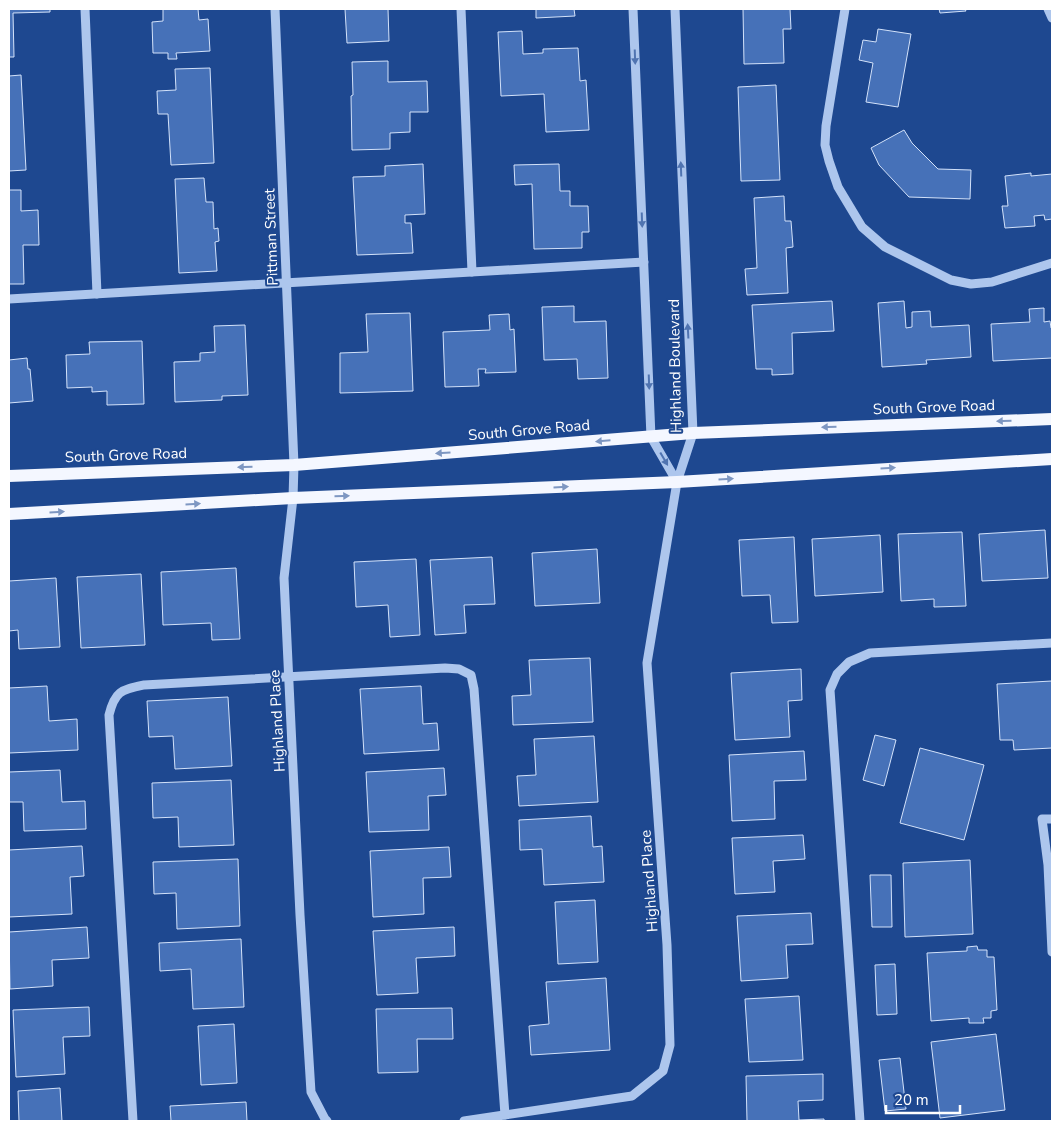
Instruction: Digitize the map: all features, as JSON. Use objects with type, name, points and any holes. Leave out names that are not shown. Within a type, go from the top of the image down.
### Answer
[{"type":"main road","name":"South Grove Road","points":[[9,476],[294,465],[693,433],[1052,419]]},
{"type":"main road","points":[[9,514],[293,498],[678,482],[1052,459]]},
{"type":"street","points":[[85,9],[97,294]]},
{"type":"street","name":"Pittman Street","points":[[276,9],[294,465]]},
{"type":"street","points":[[461,9],[472,272]]},
{"type":"street","name":"Highland Boulevard","points":[[633,9],[652,437],[678,482]]},
{"type":"street","name":"Highland Boulevard","points":[[674,9],[693,433],[678,482]]},
{"type":"street","points":[[845,9],[826,126],[825,145],[838,187],[862,227],[885,247],[951,280],[971,284],[992,282],[1052,263]]},
{"type":"street","points":[[1048,9],[1052,18]]},
{"type":"street","points":[[9,299],[644,262]]},
{"type":"street","name":"Highland Place","points":[[294,465],[293,498],[284,578],[300,915],[311,1092],[327,1121]]},
{"type":"street","name":"Highland Place","points":[[464,1121],[632,1096],[663,1071],[670,1045],[667,945],[647,663],[678,482]]},
{"type":"street","points":[[860,1121],[830,690],[837,674],[849,662],[870,653],[1052,643]]},
{"type":"street","points":[[132,1121],[109,715],[113,700],[124,689],[144,684],[289,678],[445,668],[458,669],[471,675],[474,689],[505,1115]]},
{"type":"street","points":[[1052,819],[1042,819],[1048,865],[1052,952]]},
{"type":"building","points":[[9,9],[50,9],[50,12],[13,13],[14,57],[9,57]]},
{"type":"building","points":[[163,9],[198,9],[199,20],[208,19],[210,51],[176,53],[177,59],[168,59],[168,53],[153,53],[152,22],[163,21]]},
{"type":"building","points":[[345,9],[388,9],[389,41],[347,43]]},
{"type":"building","points":[[536,9],[574,9],[575,16],[536,18]]},
{"type":"building","points":[[743,9],[790,9],[791,29],[783,29],[784,63],[744,64]]},
{"type":"building","points":[[939,9],[965,9],[966,11],[940,13]]},
{"type":"building","points":[[878,29],[911,34],[898,107],[866,102],[873,63],[859,60],[863,40],[876,42]]},
{"type":"building","points":[[522,31],[523,54],[543,53],[543,49],[578,48],[580,81],[586,80],[589,130],[546,132],[544,94],[501,96],[498,32]]},
{"type":"building","points":[[388,61],[388,82],[427,81],[428,112],[410,112],[410,132],[390,133],[390,149],[352,150],[352,62]]},
{"type":"building","points":[[210,68],[214,163],[171,165],[168,114],[158,114],[157,91],[176,90],[175,69]]},
{"type":"building","points":[[21,75],[26,170],[9,171],[9,76]]},
{"type":"building","points":[[776,85],[780,180],[741,181],[738,87]]},
{"type":"building","points":[[904,130],[912,143],[938,169],[971,170],[970,199],[909,197],[879,165],[871,148]]},
{"type":"building","points":[[423,164],[425,214],[405,215],[405,223],[411,223],[413,253],[357,255],[353,177],[385,176],[385,166]]},
{"type":"building","points":[[559,164],[560,191],[570,191],[570,206],[588,206],[589,232],[582,232],[582,248],[534,249],[532,184],[515,185],[514,165]]},
{"type":"building","points":[[1031,173],[1031,176],[1052,174],[1052,219],[1045,220],[1044,215],[1034,216],[1035,226],[1005,228],[1002,206],[1008,206],[1005,176]]},
{"type":"building","points":[[204,178],[206,202],[213,202],[214,229],[218,228],[219,241],[215,242],[217,271],[179,273],[175,179]]},
{"type":"building","points":[[9,190],[21,190],[21,211],[38,210],[39,245],[23,245],[24,284],[9,284]]},
{"type":"building","points":[[784,196],[785,221],[791,221],[793,247],[786,248],[788,293],[747,295],[745,269],[757,268],[754,198]]},
{"type":"building","points":[[832,301],[834,331],[792,333],[793,374],[772,375],[772,369],[756,369],[752,305]]},
{"type":"building","points":[[904,301],[906,328],[912,327],[912,312],[930,311],[931,327],[969,325],[971,357],[926,360],[927,364],[882,367],[878,303]]},
{"type":"building","points":[[574,306],[574,322],[606,321],[608,378],[578,379],[577,359],[544,360],[542,307]]},
{"type":"building","points":[[1044,308],[1044,322],[1050,321],[1052,328],[1052,358],[993,361],[991,324],[1030,322],[1029,309]]},
{"type":"building","points":[[410,313],[413,391],[340,393],[340,353],[368,352],[366,314]]},
{"type":"building","points":[[509,314],[510,330],[514,329],[516,372],[485,373],[486,369],[478,369],[479,386],[445,387],[443,332],[490,330],[489,315]]},
{"type":"building","points":[[245,325],[248,395],[222,396],[222,400],[175,402],[174,362],[200,361],[200,353],[215,352],[214,326]]},
{"type":"building","points":[[142,341],[144,404],[107,405],[107,391],[92,392],[92,387],[67,388],[66,355],[90,354],[89,342]]},
{"type":"building","points":[[27,358],[33,401],[9,403],[9,360]]},
{"type":"building","points":[[1045,530],[1048,578],[982,581],[979,534]]},
{"type":"building","points":[[962,532],[966,606],[934,607],[934,599],[901,601],[898,534]]},
{"type":"building","points":[[880,535],[883,592],[815,596],[812,539]]},
{"type":"building","points":[[794,537],[798,622],[772,623],[770,595],[742,596],[739,540]]},
{"type":"building","points":[[597,549],[600,603],[535,606],[532,553]]},
{"type":"building","points":[[492,557],[495,604],[464,605],[466,633],[435,635],[430,560]]},
{"type":"building","points":[[416,559],[420,635],[390,637],[388,605],[356,607],[354,562]]},
{"type":"building","points":[[236,568],[240,639],[212,640],[211,623],[163,625],[161,572]]},
{"type":"building","points":[[141,574],[145,645],[81,648],[77,577]]},
{"type":"building","points":[[56,578],[60,647],[19,649],[18,630],[9,631],[9,581]]},
{"type":"building","points":[[590,658],[593,722],[513,725],[512,696],[531,695],[529,660]]},
{"type":"building","points":[[801,669],[802,700],[788,701],[790,737],[735,740],[731,673]]},
{"type":"building","points":[[1052,681],[1052,748],[1014,750],[1013,740],[1000,740],[997,684]]},
{"type":"building","points":[[47,686],[49,721],[77,719],[78,750],[9,753],[9,688]]},
{"type":"building","points":[[421,686],[423,724],[437,723],[439,750],[364,754],[360,689]]},
{"type":"building","points":[[228,697],[232,766],[175,769],[173,736],[149,737],[147,701]]},
{"type":"building","points":[[875,735],[896,740],[884,786],[863,780]]},
{"type":"building","points":[[594,736],[598,802],[519,806],[517,776],[536,775],[534,739]]},
{"type":"building","points":[[920,748],[984,765],[964,840],[900,823]]},
{"type":"building","points":[[804,751],[806,780],[774,781],[775,819],[732,821],[729,755]]},
{"type":"building","points":[[444,768],[446,795],[428,796],[429,830],[369,832],[366,772]]},
{"type":"building","points":[[60,770],[62,802],[85,801],[86,829],[24,831],[23,802],[9,802],[9,772]]},
{"type":"building","points":[[231,780],[234,845],[179,847],[178,817],[153,818],[152,783]]},
{"type":"building","points":[[591,816],[593,847],[602,846],[604,882],[544,885],[542,849],[520,850],[519,820]]},
{"type":"building","points":[[803,835],[805,859],[773,861],[775,892],[735,894],[732,838]]},
{"type":"building","points":[[82,846],[84,876],[70,877],[72,914],[9,917],[9,850]]},
{"type":"building","points":[[449,847],[451,877],[423,878],[424,914],[373,917],[370,851]]},
{"type":"building","points":[[238,859],[240,926],[177,929],[176,893],[154,894],[153,862]]},
{"type":"building","points":[[970,860],[973,934],[905,937],[903,863]]},
{"type":"building","points":[[870,875],[891,875],[892,927],[872,927]]},
{"type":"building","points":[[595,900],[598,962],[558,964],[555,902]]},
{"type":"building","points":[[811,913],[813,944],[786,945],[788,978],[741,981],[737,916]]},
{"type":"building","points":[[87,927],[89,958],[52,960],[53,986],[10,989],[9,932]]},
{"type":"building","points":[[454,927],[455,956],[416,958],[418,993],[377,995],[373,931]]},
{"type":"building","points":[[241,939],[244,1007],[193,1009],[191,969],[160,971],[159,943]]},
{"type":"building","points":[[977,946],[978,950],[987,950],[987,957],[994,957],[997,1010],[991,1011],[991,1018],[983,1018],[984,1023],[969,1023],[969,1018],[931,1021],[927,953],[967,951],[967,947]]},
{"type":"building","points":[[895,964],[897,1014],[877,1015],[875,965]]},
{"type":"building","points":[[606,978],[610,1050],[531,1055],[529,1026],[549,1024],[546,982]]},
{"type":"building","points":[[799,996],[803,1060],[749,1062],[745,999]]},
{"type":"building","points":[[89,1007],[90,1036],[63,1037],[65,1074],[16,1077],[13,1010]]},
{"type":"building","points":[[452,1008],[453,1039],[417,1039],[418,1072],[378,1073],[376,1009]]},
{"type":"building","points":[[234,1024],[237,1083],[201,1085],[198,1026]]},
{"type":"building","points":[[996,1034],[1005,1110],[940,1118],[931,1042]]},
{"type":"building","points":[[900,1058],[906,1109],[885,1111],[879,1060]]},
{"type":"building","points":[[823,1074],[823,1100],[798,1101],[799,1120],[824,1119],[824,1121],[747,1121],[746,1076]]},
{"type":"building","points":[[60,1088],[62,1121],[19,1121],[18,1091]]},
{"type":"building","points":[[246,1102],[247,1121],[171,1121],[170,1106]]}]
